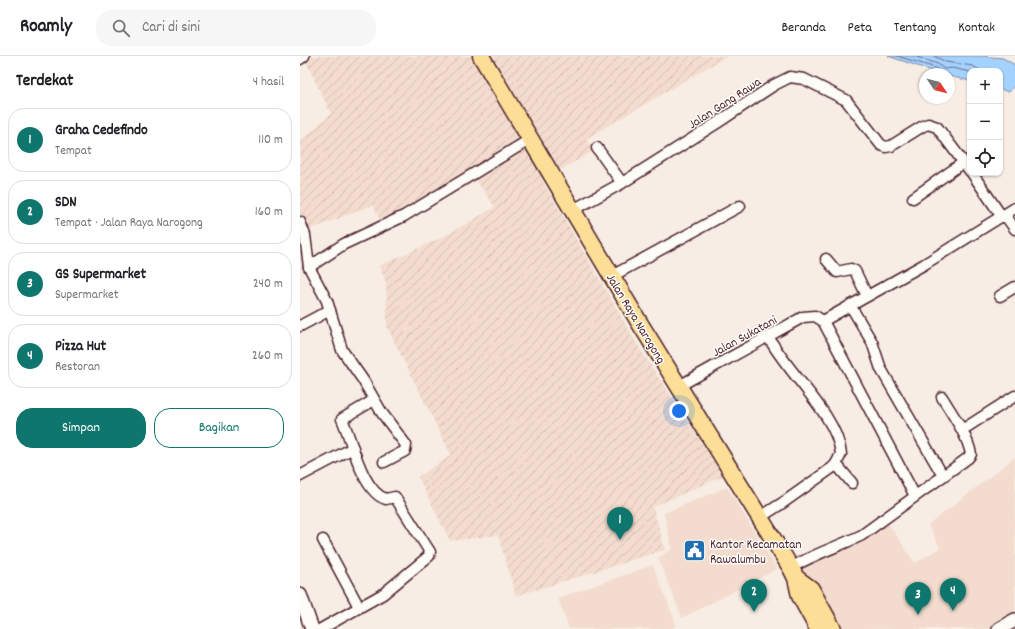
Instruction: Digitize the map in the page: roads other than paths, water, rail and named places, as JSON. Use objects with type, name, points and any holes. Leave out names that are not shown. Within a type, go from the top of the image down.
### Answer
[{"type":"main road","name":"Jalan Raya Narogong","points":[[480,56],[529,140],[793,573],[800,596],[818,629]]},
{"type":"main road","name":"Jalan Raya Narogong","points":[[793,573],[811,589],[833,629]]},
{"type":"street","name":"Jalan Gang Rawa","points":[[573,210],[622,183],[718,123],[774,85],[790,77],[804,79],[846,100],[881,145],[886,147],[923,126],[934,125],[940,130],[967,166]]},
{"type":"street","points":[[309,267],[344,244],[404,216],[529,140]]},
{"type":"street","points":[[597,148],[622,183]]},
{"type":"street","points":[[913,198],[967,170]]},
{"type":"street","name":"Jalan Gang Rawa","points":[[974,176],[1003,216],[1015,229]]},
{"type":"street","points":[[612,276],[740,206]]},
{"type":"street","points":[[915,496],[823,321],[923,265],[1015,208]]},
{"type":"street","points":[[300,222],[305,234],[309,267],[323,290],[342,350],[406,446],[405,451],[384,462]]},
{"type":"street","points":[[826,259],[837,272],[851,269],[855,271],[866,296]]},
{"type":"street","points":[[1000,296],[1015,287]]},
{"type":"street","points":[[850,305],[872,342],[881,369],[943,476]]},
{"type":"street","points":[[300,326],[330,310]]},
{"type":"street","name":"Jalan Sukatani","points":[[678,386],[806,315],[815,316],[823,321]]},
{"type":"street","points":[[759,518],[784,502],[836,464],[841,454],[829,421],[776,351],[768,336]]},
{"type":"street","points":[[962,430],[1015,396]]},
{"type":"street","points":[[793,573],[814,555],[845,543],[862,534],[971,454],[962,430],[942,397]]},
{"type":"street","points":[[321,629],[390,588],[429,556],[430,552],[395,497],[386,499],[374,492],[363,474],[342,419],[374,400]]},
{"type":"street","points":[[300,476],[353,448]]},
{"type":"street","points":[[836,464],[852,483]]},
{"type":"street","points":[[323,540],[359,607]]},
{"type":"street","points":[[300,594],[312,629]]},
{"type":"street","points":[[999,629],[1014,622]]},
{"type":"water","points":[[888,56],[981,56],[1003,58],[1015,65],[1015,85],[1009,92],[1003,90],[1003,68],[967,68],[967,80],[955,77],[955,68],[923,68]]},
{"type":"place","name":"Graha Cedefindo","points":[[620,540]]},
{"type":"place","name":"Kantor Kecamatan Rawalumbu","points":[[694,550]]},
{"type":"place","name":"Pizza Hut","points":[[953,611]]},
{"type":"place","name":"SDN","points":[[754,612]]},
{"type":"place","name":"GS Supermarket","points":[[918,615]]}]
